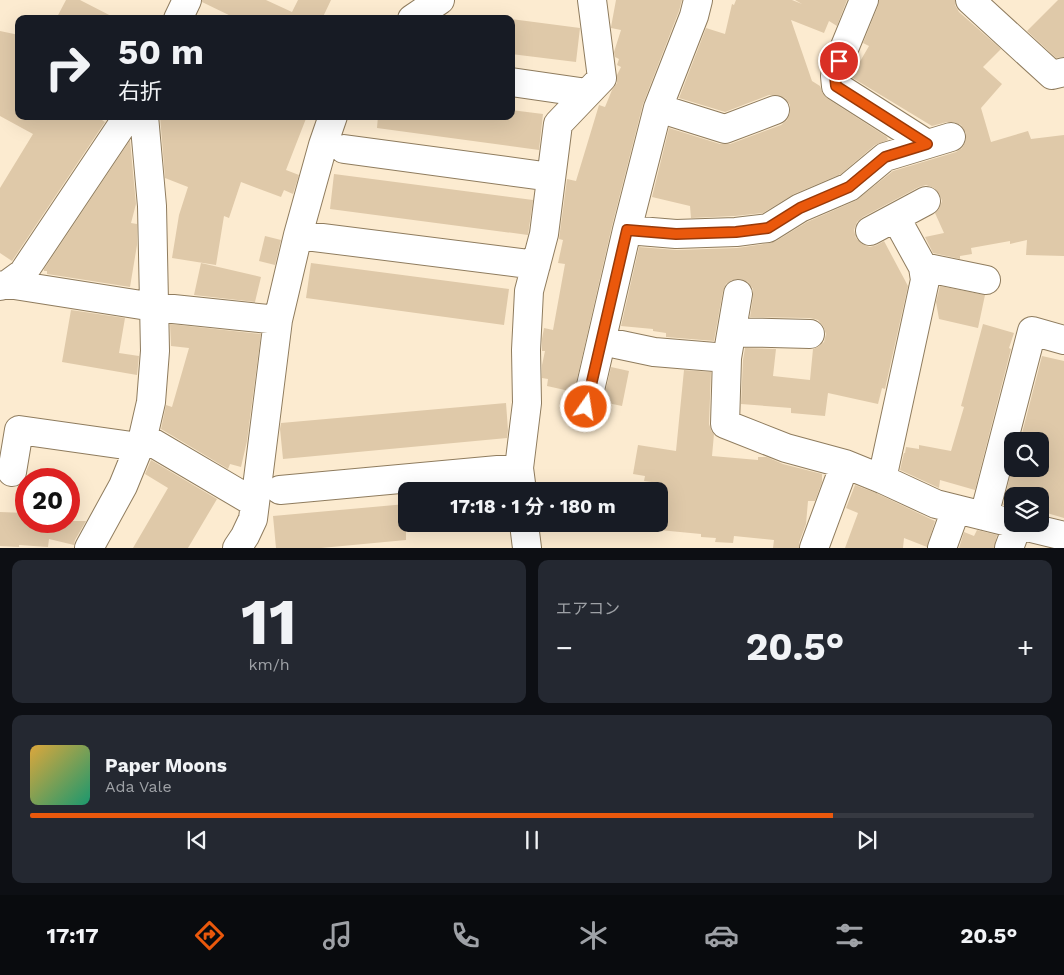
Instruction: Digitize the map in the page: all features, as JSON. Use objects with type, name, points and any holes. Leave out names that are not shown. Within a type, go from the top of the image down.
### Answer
[{"type":"street","points":[[180,15],[187,0]]},
{"type":"street","points":[[418,15],[440,0]]},
{"type":"street","points":[[280,490],[520,480],[527,403],[526,350],[529,291],[544,234],[558,124],[602,78],[592,0]]},
{"type":"street","points":[[586,407],[627,230],[658,108],[694,16],[698,0]]},
{"type":"street","points":[[627,230],[676,234],[736,232],[768,228],[800,208],[849,187],[885,157],[939,140],[836,86],[835,76],[839,61],[864,0]]},
{"type":"street","points":[[970,0],[1052,74],[1064,72]]},
{"type":"street","points":[[515,83],[587,93]]},
{"type":"street","points":[[658,108],[724,129],[776,110]]},
{"type":"street","points":[[4,285],[23,273],[125,120]]},
{"type":"street","points":[[89,548],[123,486],[141,442],[150,402],[155,351],[152,206],[144,120]]},
{"type":"street","points":[[237,548],[253,519],[278,320],[298,235],[332,120]]},
{"type":"street","points":[[344,149],[551,177]]},
{"type":"street","points":[[870,231],[926,201]]},
{"type":"street","points":[[882,479],[925,280],[923,266],[896,218]]},
{"type":"street","points":[[298,235],[536,265]]},
{"type":"street","points":[[923,266],[986,280]]},
{"type":"street","points":[[4,285],[154,307],[278,320]]},
{"type":"street","points":[[738,294],[729,345],[725,424],[786,448],[845,464],[936,504],[1004,521]]},
{"type":"street","points":[[984,516],[1032,331],[1064,340]]},
{"type":"street","points":[[602,341],[654,352],[729,345],[810,334]]},
{"type":"street","points":[[12,472],[20,420],[141,442],[255,503]]},
{"type":"street","points":[[814,548],[845,464]]},
{"type":"street","points":[[942,548],[956,509]]},
{"type":"street","points":[[525,532],[527,548]]},
{"type":"street","points":[[1009,548],[1013,532]]},
{"type":"street","points":[[1048,532],[1064,536]]},
{"type":"building","points":[[66,0],[80,0],[109,15],[58,15]]},
{"type":"building","points":[[202,0],[266,0],[292,12],[298,0],[331,0],[324,15],[229,15],[202,2]]},
{"type":"building","points":[[616,0],[682,0],[643,104],[612,226],[574,392],[547,386],[548,379],[542,378],[545,351],[542,351],[542,339],[544,328],[553,330],[565,264],[558,263],[563,240],[559,239],[567,179],[576,181],[599,105],[605,107],[617,83],[617,75],[621,67],[617,65],[619,59],[615,57],[614,52],[621,30],[611,28]]},
{"type":"building","points":[[736,0],[792,0],[802,4],[795,0],[847,0],[837,26],[829,21],[824,33],[791,20],[812,81],[820,86],[823,94],[828,99],[887,137],[888,140],[875,145],[841,174],[794,194],[763,213],[691,218],[690,206],[652,197],[669,128],[720,144],[730,144],[781,125],[787,120],[790,113],[790,105],[785,98],[777,95],[769,95],[725,112],[679,98],[706,28],[725,34],[732,4],[734,5]]},
{"type":"building","points":[[879,0],[955,0],[955,5],[959,12],[1001,49],[983,67],[1002,84],[981,108],[991,142],[1028,131],[1031,139],[1064,135],[1064,256],[1026,255],[1027,240],[1010,244],[1010,241],[971,248],[972,254],[960,256],[960,259],[933,253],[925,237],[944,233],[935,213],[942,201],[939,193],[934,188],[926,185],[919,187],[863,217],[857,222],[854,230],[856,238],[862,244],[870,247],[884,241],[908,286],[885,389],[882,388],[878,404],[828,393],[825,416],[791,413],[791,408],[741,404],[745,348],[776,349],[773,376],[810,380],[813,349],[824,342],[826,334],[823,326],[818,320],[810,318],[750,317],[753,289],[748,282],[740,279],[732,280],[726,284],[723,291],[714,341],[666,337],[666,333],[653,331],[653,329],[621,326],[639,247],[677,250],[737,248],[770,243],[807,222],[855,201],[893,171],[956,152],[962,148],[966,141],[966,133],[961,125],[947,122],[932,126],[851,77],[869,46],[863,43]]},
{"type":"building","points":[[1058,0],[1064,0],[1064,57],[1056,58],[1027,31]]},
{"type":"building","points":[[515,20],[580,28],[576,62],[515,54]]},
{"type":"building","points":[[0,31],[15,34],[15,120],[102,120],[105,122],[12,261],[0,253],[0,188],[33,134],[0,116]]},
{"type":"building","points":[[515,110],[543,114],[539,150],[377,128],[378,120],[515,120]]},
{"type":"building","points":[[160,120],[305,120],[286,170],[299,175],[293,194],[284,190],[281,197],[241,182],[229,218],[224,216],[216,265],[172,258],[179,215],[188,187],[165,178]]},
{"type":"building","points":[[130,140],[136,204],[131,223],[137,224],[137,245],[130,287],[47,274],[47,271],[44,271],[44,269]]},
{"type":"building","points":[[334,174],[533,200],[528,235],[330,209]]},
{"type":"building","points":[[265,236],[281,240],[275,265],[259,261]]},
{"type":"building","points":[[201,263],[261,277],[255,302],[194,295]]},
{"type":"building","points":[[311,263],[509,289],[504,325],[306,298]]},
{"type":"building","points":[[940,286],[985,295],[978,328],[939,319],[936,302]]},
{"type":"building","points":[[71,310],[125,318],[119,353],[139,356],[137,375],[62,362]]},
{"type":"building","points":[[170,324],[261,334],[247,441],[241,467],[230,464],[228,469],[161,429],[166,405],[172,407],[189,348],[171,346]]},
{"type":"building","points":[[983,324],[1014,333],[975,490],[940,480],[939,488],[900,470],[904,453],[906,447],[919,449],[919,445],[951,451],[964,407],[961,406]]},
{"type":"building","points":[[1042,356],[1064,361],[1064,518],[1049,514],[1049,487],[1007,487],[1010,477],[1049,477],[1049,432],[1022,432]]},
{"type":"building","points":[[611,367],[629,371],[622,406],[603,402]]},
{"type":"building","points":[[684,370],[711,372],[709,424],[714,434],[712,456],[758,460],[758,457],[767,457],[783,464],[822,474],[822,482],[815,501],[808,501],[806,524],[799,548],[773,548],[774,540],[734,536],[733,543],[715,542],[716,538],[701,537],[701,534],[668,531],[668,482],[644,481],[645,476],[633,474],[638,445],[676,451]]},
{"type":"building","points":[[506,403],[507,438],[283,459],[281,423]]},
{"type":"building","points":[[151,460],[217,499],[188,548],[133,548],[168,488],[145,474]]},
{"type":"building","points":[[855,485],[935,521],[927,547],[904,538],[903,548],[845,548],[858,513],[846,508]]},
{"type":"building","points":[[398,505],[398,532],[406,532],[406,540],[321,548],[276,548],[273,516]]},
{"type":"building","points":[[0,512],[15,513],[15,533],[79,533],[74,545],[49,539],[48,547],[0,546]]},
{"type":"building","points":[[80,521],[86,521],[80,531]]},
{"type":"building","points":[[977,530],[997,535],[994,548],[959,548],[964,532],[974,536]]},
{"type":"route","points":[[586,407],[627,230],[676,234],[736,232],[768,228],[800,208],[849,187],[885,157],[927,144],[836,86],[835,76],[839,61]]}]
